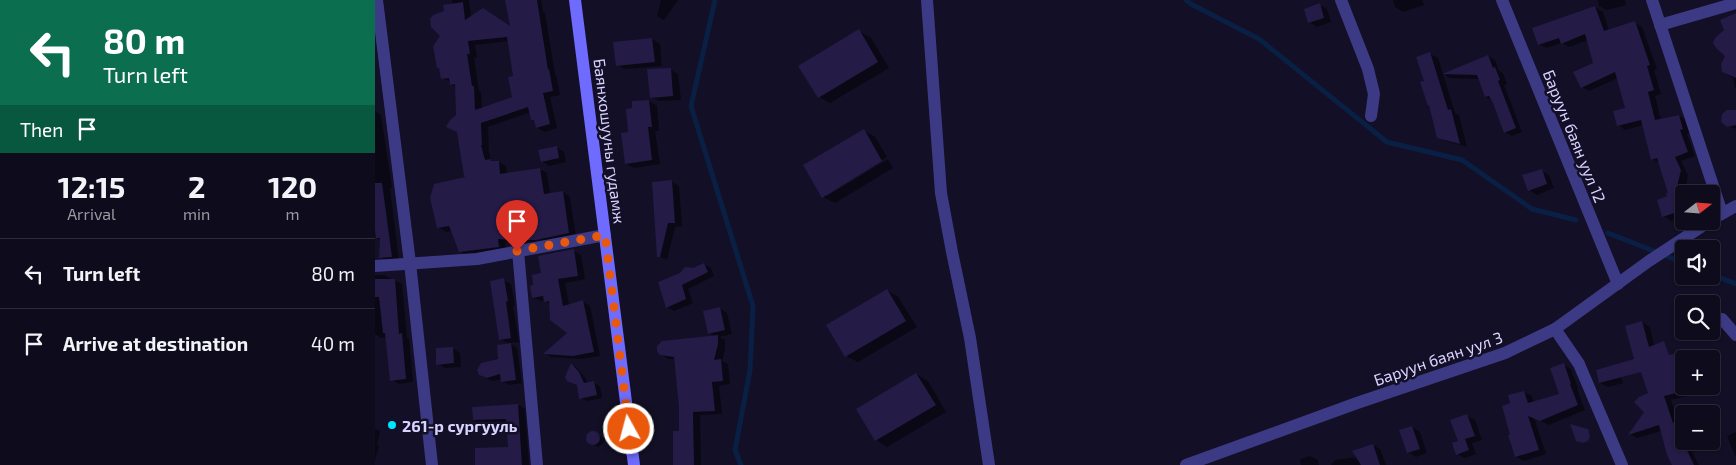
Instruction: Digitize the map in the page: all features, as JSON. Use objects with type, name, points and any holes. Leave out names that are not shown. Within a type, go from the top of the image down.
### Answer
[{"type":"main road","name":"Баянхошууны гудамж","points":[[575,0],[634,465]]},
{"type":"street","points":[[377,0],[433,465]]},
{"type":"street","points":[[927,0],[941,192],[970,338],[989,465]]},
{"type":"street","points":[[1341,0],[1368,69],[1374,94],[1371,116]]},
{"type":"street","name":"Баруун баян уул 12","points":[[1502,0],[1619,284]]},
{"type":"street","points":[[1652,0],[1705,185]]},
{"type":"street","points":[[1660,25],[1736,3]]},
{"type":"street","name":"Баруун баян уул 3","points":[[1720,215],[1736,206]]},
{"type":"street","name":"Баруун баян уул 3","points":[[1186,465],[1505,353],[1555,328],[1696,230]]},
{"type":"street","points":[[375,266],[477,259],[605,235]]},
{"type":"street","points":[[517,251],[537,465]]},
{"type":"street","points":[[1723,319],[1736,335]]},
{"type":"street","points":[[1555,328],[1579,364],[1622,465]]},
{"type":"building","points":[[505,0],[537,0],[553,91],[543,93],[550,124],[536,128],[534,120],[531,120],[528,107],[481,123],[481,145],[485,160],[499,161],[500,174],[540,168],[544,194],[563,191],[569,233],[536,240],[526,240],[525,237],[514,240],[498,239],[499,247],[459,252],[449,226],[437,228],[430,198],[434,184],[465,177],[457,132],[446,127],[456,115],[455,84],[450,85],[449,78],[441,79],[433,46],[440,36],[431,27],[430,19],[433,15],[444,11],[443,5],[463,2],[465,20],[483,8],[510,26]],"holes":[[[507,37],[513,76],[508,77],[512,97],[475,110],[474,86],[472,86],[467,54],[470,54],[468,41]]]},
{"type":"building","points":[[1320,3],[1324,18],[1308,23],[1304,9]]},
{"type":"building","points":[[1595,6],[1604,31],[1635,21],[1650,65],[1647,66],[1654,90],[1648,92],[1655,120],[1679,115],[1683,129],[1680,130],[1688,152],[1675,157],[1681,170],[1677,185],[1675,185],[1675,213],[1662,217],[1657,200],[1667,196],[1666,193],[1668,193],[1657,158],[1651,160],[1641,120],[1617,126],[1613,111],[1625,108],[1615,72],[1581,88],[1573,72],[1593,63],[1585,34],[1561,44],[1559,38],[1538,45],[1532,28]]},
{"type":"building","points":[[1736,13],[1736,78],[1722,72],[1721,64],[1725,56],[1713,43],[1715,38],[1724,30],[1720,20]]},
{"type":"building","points":[[859,29],[878,62],[818,98],[798,66]]},
{"type":"building","points":[[652,38],[655,62],[616,66],[613,42]]},
{"type":"building","points":[[1430,52],[1448,110],[1451,109],[1460,144],[1437,138],[1429,105],[1420,82],[1424,81],[1416,57]]},
{"type":"building","points":[[1488,55],[1500,80],[1498,81],[1516,128],[1504,133],[1493,103],[1489,96],[1485,97],[1477,75],[1442,74]]},
{"type":"building","points":[[671,68],[673,96],[650,98],[647,69]]},
{"type":"building","points":[[649,100],[652,127],[648,127],[652,160],[625,164],[621,133],[628,132],[626,109],[632,108],[632,101]]},
{"type":"building","points":[[1727,110],[1736,110],[1736,125],[1727,127],[1721,122],[1722,114]]},
{"type":"building","points":[[864,129],[882,161],[822,198],[803,165]]},
{"type":"building","points":[[557,146],[559,158],[541,162],[538,150]]},
{"type":"building","points":[[1542,169],[1547,184],[1528,191],[1522,175]]},
{"type":"building","points":[[672,180],[675,223],[668,223],[660,257],[657,257],[652,182]]},
{"type":"building","points":[[375,183],[382,183],[392,257],[379,258],[380,238],[376,238],[375,229]]},
{"type":"building","points":[[574,249],[578,276],[558,279],[563,306],[583,300],[594,352],[573,356],[543,354],[567,333],[550,320],[549,301],[544,302],[543,296],[532,298],[530,286],[533,285],[532,275],[541,273],[538,256]]},
{"type":"building","points":[[704,263],[708,272],[682,285],[686,299],[666,308],[658,282],[680,273],[685,267],[693,268]]},
{"type":"building","points":[[504,278],[511,338],[499,340],[490,281]]},
{"type":"building","points":[[375,279],[395,279],[399,334],[402,333],[406,379],[390,381],[379,297],[375,297]]},
{"type":"building","points":[[887,289],[906,321],[845,357],[826,325]]},
{"type":"building","points":[[720,307],[725,330],[708,334],[703,311]]},
{"type":"building","points":[[1642,321],[1649,347],[1664,341],[1669,355],[1675,354],[1675,393],[1664,396],[1673,423],[1675,422],[1675,450],[1687,450],[1694,465],[1672,465],[1667,455],[1659,425],[1628,435],[1644,412],[1634,402],[1639,397],[1648,393],[1641,372],[1599,383],[1596,370],[1634,359],[1625,326]]},
{"type":"building","points":[[718,335],[714,360],[721,359],[723,381],[712,382],[715,411],[693,412],[694,465],[673,465],[673,431],[679,431],[679,407],[674,357],[660,355],[657,351],[657,346],[662,341]]},
{"type":"building","points":[[511,343],[516,380],[501,382],[500,374],[487,378],[479,375],[477,370],[481,363],[498,359],[497,345]]},
{"type":"building","points":[[453,347],[454,363],[436,365],[436,348]]},
{"type":"building","points":[[571,363],[579,372],[584,383],[594,381],[597,395],[579,399],[577,385],[567,381],[565,377]]},
{"type":"building","points":[[1564,363],[1578,405],[1540,421],[1528,416],[1539,450],[1515,457],[1502,406],[1510,403],[1508,395],[1524,391],[1528,403],[1559,394],[1550,368]]},
{"type":"building","points":[[916,373],[936,405],[875,441],[856,409]]},
{"type":"building","points":[[518,404],[522,465],[475,465],[475,448],[508,447],[506,419],[473,420],[472,407]]},
{"type":"building","points":[[1467,414],[1475,436],[1465,439],[1469,450],[1456,455],[1452,443],[1458,441],[1450,420]]},
{"type":"building","points":[[1570,424],[1588,429],[1590,436],[1588,441],[1583,443],[1576,441]]},
{"type":"building","points":[[1412,426],[1420,449],[1407,453],[1399,430]]},
{"type":"building","points":[[590,431],[596,431],[600,438],[596,445],[590,445],[586,441],[586,435]]},
{"type":"building","points":[[1373,444],[1380,465],[1361,465],[1352,451]]},
{"type":"waterway","points":[[715,0],[691,106],[753,306],[750,370],[735,450],[741,465]]},
{"type":"waterway","points":[[1186,0],[1259,39],[1387,142],[1462,160],[1532,209],[1576,220]]},
{"type":"waterway","points":[[1608,233],[1675,259]]},
{"type":"waterway","points":[[1720,278],[1736,284]]},
{"type":"place","name":"261-р сургууль","points":[[392,425]]},
{"type":"route","points":[[517,251],[605,235],[629,429]]}]
